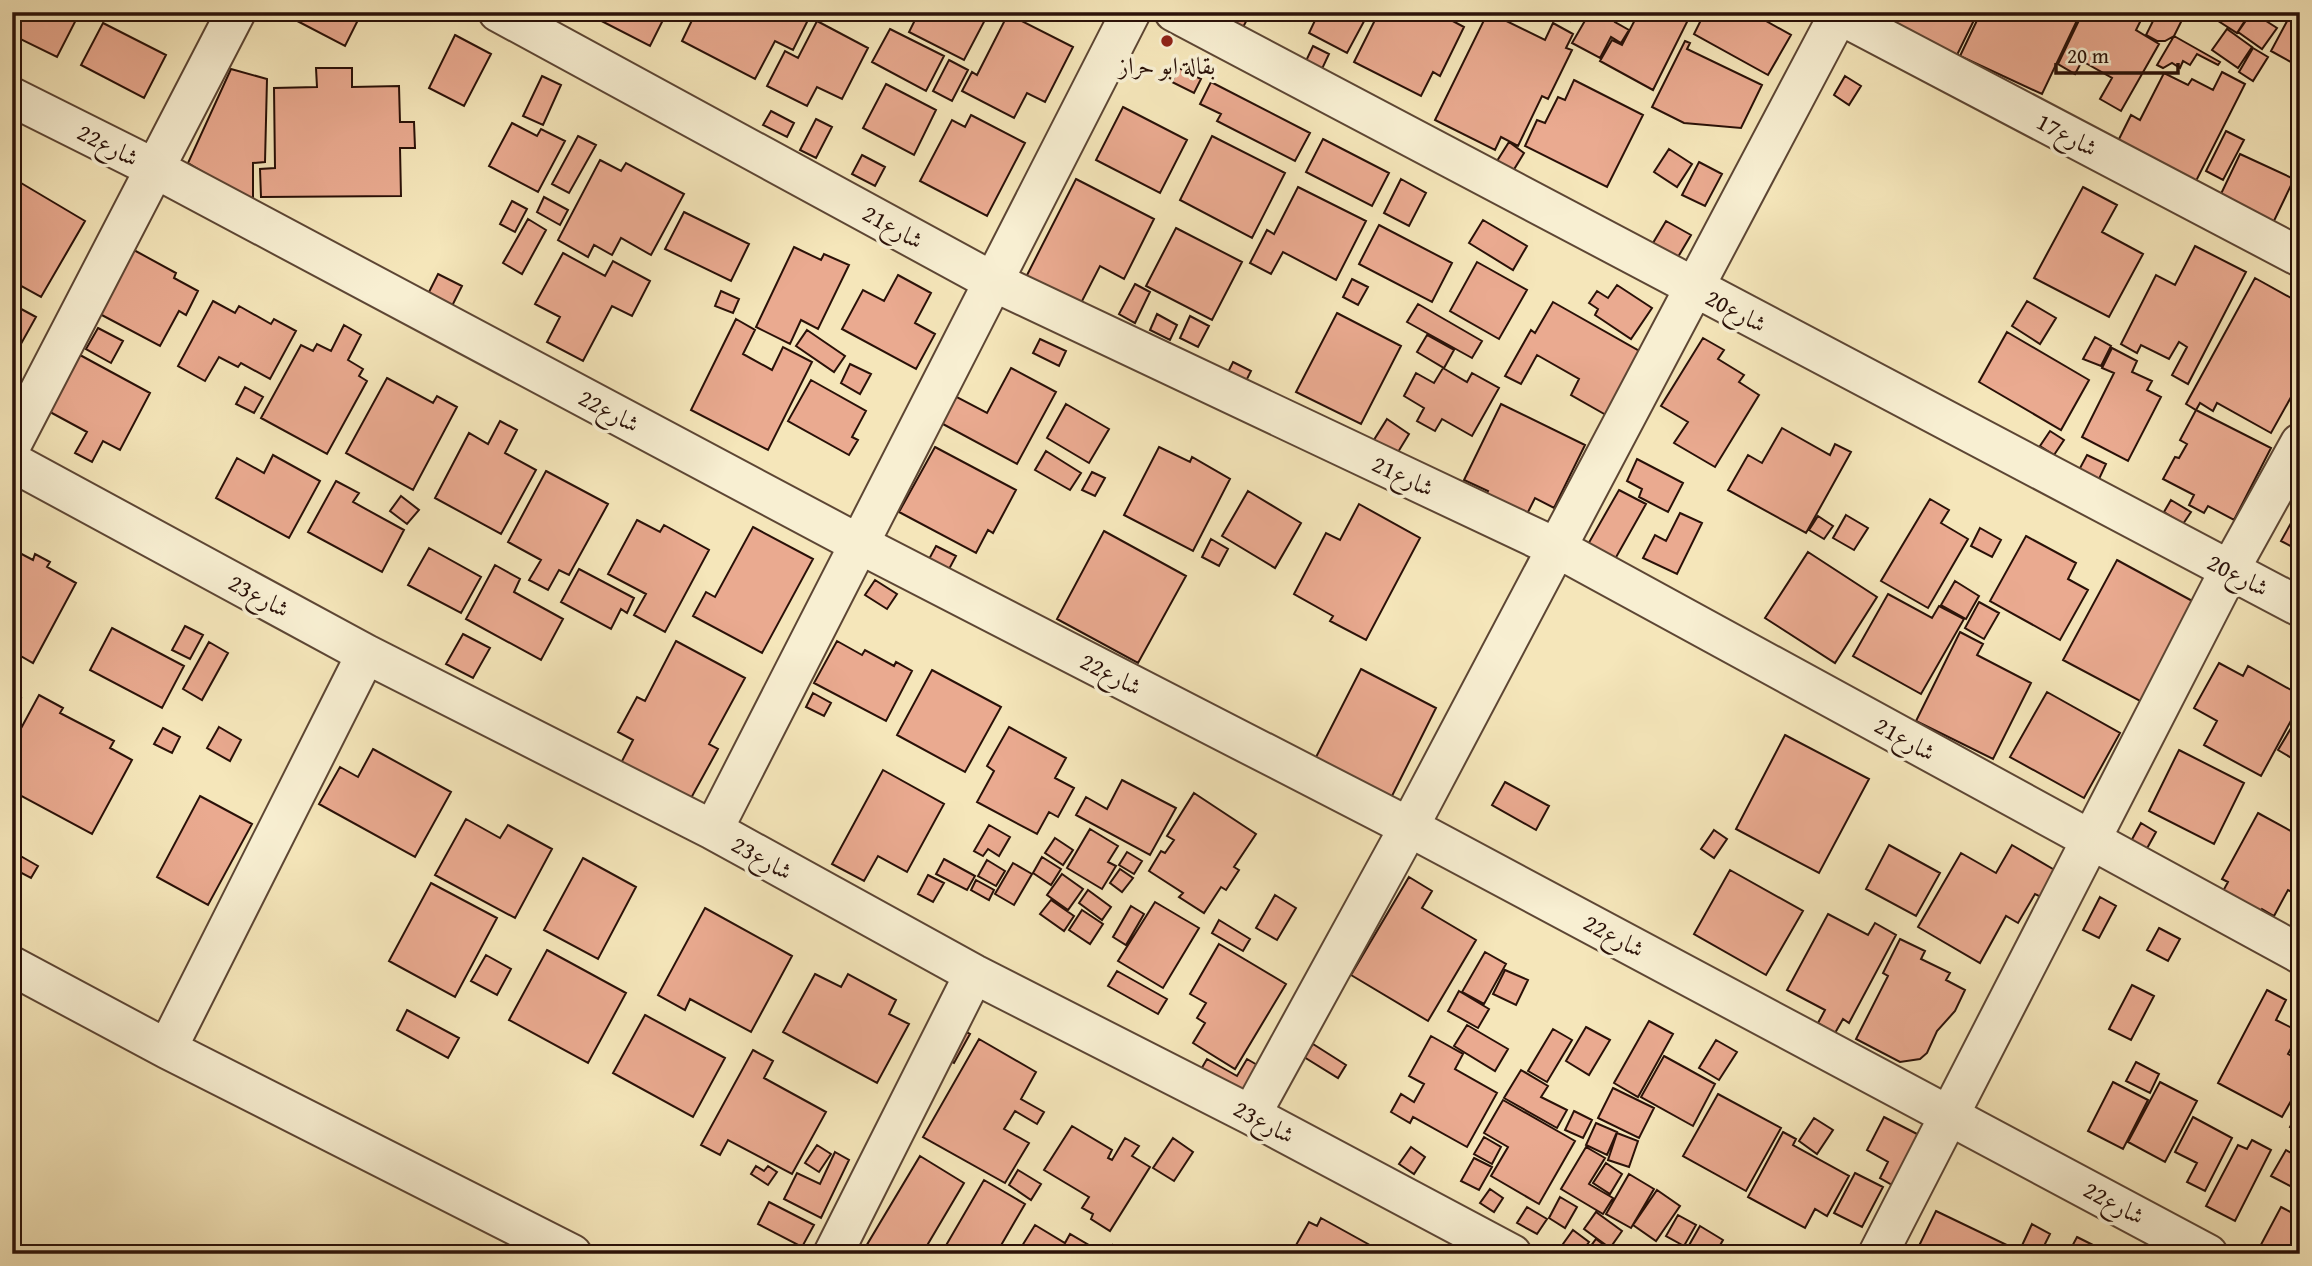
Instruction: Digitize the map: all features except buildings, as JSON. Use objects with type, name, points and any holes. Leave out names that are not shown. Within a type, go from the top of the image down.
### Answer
[{"type":"street","points":[[12,444],[236,12]]},
{"type":"street","name":"شارع21","points":[[498,12],[992,281],[1557,548],[2300,954]]},
{"type":"street","points":[[713,830],[861,545],[992,281],[1131,12]]},
{"type":"street","name":"شارع20","points":[[1174,12],[2300,607]]},
{"type":"street","points":[[1251,1115],[1409,827],[1838,13]]},
{"type":"street","name":"شارع17","points":[[1838,13],[2300,257]]},
{"type":"street","name":"شارع22","points":[[12,97],[154,169],[861,545],[1409,827],[1951,1114],[2208,1254]]},
{"type":"street","points":[[1878,1254],[2230,571],[2300,443]]},
{"type":"street","name":"شارع23","points":[[12,462],[366,654],[713,830],[974,974],[1251,1115],[1512,1254]]},
{"type":"street","points":[[167,1049],[366,654]]},
{"type":"street","points":[[12,966],[167,1049],[572,1254]]},
{"type":"street","points":[[833,1254],[974,974]]},
{"type":"place","name":"بقالة ابو حراز","points":[[1167,41]]}]
